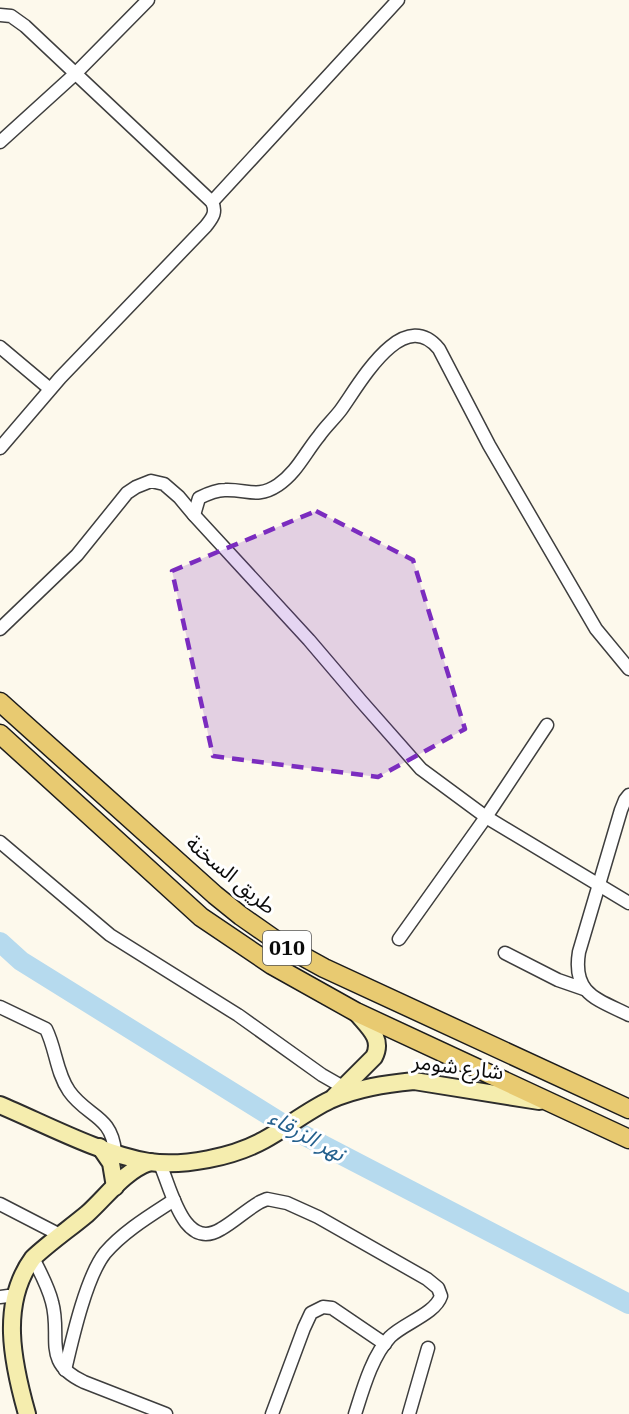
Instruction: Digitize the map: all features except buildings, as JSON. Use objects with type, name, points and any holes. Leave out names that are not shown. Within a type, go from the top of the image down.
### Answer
[{"type":"main road","name":"طريق السخنة","points":[[0,702],[242,916],[284,946],[324,968],[629,1109]]},
{"type":"main road","name":"010","points":[[0,734],[201,917],[230,939],[272,966],[356,1012],[629,1139]]},
{"type":"main road","points":[[166,885],[183,865]]},
{"type":"main road","name":"شارع شومر","points":[[330,1100],[374,1057],[378,1050],[376,1036],[356,1012]]},
{"type":"main road","name":"شارع شومر","points":[[27,1414],[7,1337],[4,1296],[33,1258],[62,1236],[131,1172],[156,1165],[206,1160],[244,1150],[330,1100],[372,1087],[414,1082],[546,1102]]},
{"type":"main road","name":"شارع شومر","points":[[0,1105],[107,1149],[156,1165]]},
{"type":"main road","points":[[107,1149],[115,1187]]},
{"type":"main road","name":"شارع شومر","points":[[103,1200],[156,1165]]},
{"type":"street","points":[[0,142],[75,74],[148,0]]},
{"type":"street","points":[[212,202],[398,0]]},
{"type":"street","points":[[0,15],[11,16],[25,26],[212,202],[215,209],[213,217],[206,226],[50,390],[0,448]]},
{"type":"street","points":[[194,515],[199,498],[210,493],[226,490],[261,493],[282,482],[302,462],[312,445],[339,413],[379,357],[395,344],[409,338],[419,336],[431,340],[439,349],[489,446],[596,629],[629,669]]},
{"type":"street","points":[[0,347],[50,390]]},
{"type":"street","points":[[0,629],[77,555],[127,494],[150,481],[164,484],[179,497],[309,640],[421,769],[486,817],[629,903]]},
{"type":"street","points":[[399,939],[486,817],[547,724]]},
{"type":"street","points":[[584,989],[578,976],[578,958],[629,784]]},
{"type":"street","points":[[0,842],[110,935],[246,1020],[322,1075],[343,1087]]},
{"type":"street","points":[[505,953],[558,980],[584,989],[599,1000],[629,1015]]},
{"type":"street","points":[[0,1007],[46,1029],[65,1085],[74,1097],[108,1126],[114,1139],[107,1149]]},
{"type":"street","points":[[156,1165],[189,1227],[201,1235],[208,1235],[223,1228],[267,1199],[287,1203],[318,1217],[428,1280],[440,1293],[440,1300],[429,1311],[399,1329],[385,1344],[374,1365],[355,1414]]},
{"type":"street","points":[[65,1370],[75,1327],[91,1283],[105,1254],[130,1230],[174,1200]]},
{"type":"street","points":[[0,1204],[62,1236]]},
{"type":"street","points":[[33,1258],[52,1300],[56,1326],[55,1354],[65,1370],[72,1377],[166,1414]]},
{"type":"street","points":[[272,1414],[304,1328],[311,1313],[317,1309],[332,1308],[385,1344]]},
{"type":"street","points":[[409,1414],[428,1348]]},
{"type":"highlighted area","points":[[316,511],[413,560],[465,729],[378,777],[213,756],[172,571]]},
{"type":"waterway","name":"نهر الزرقاء","points":[[0,942],[21,961],[288,1127],[629,1304]]}]
